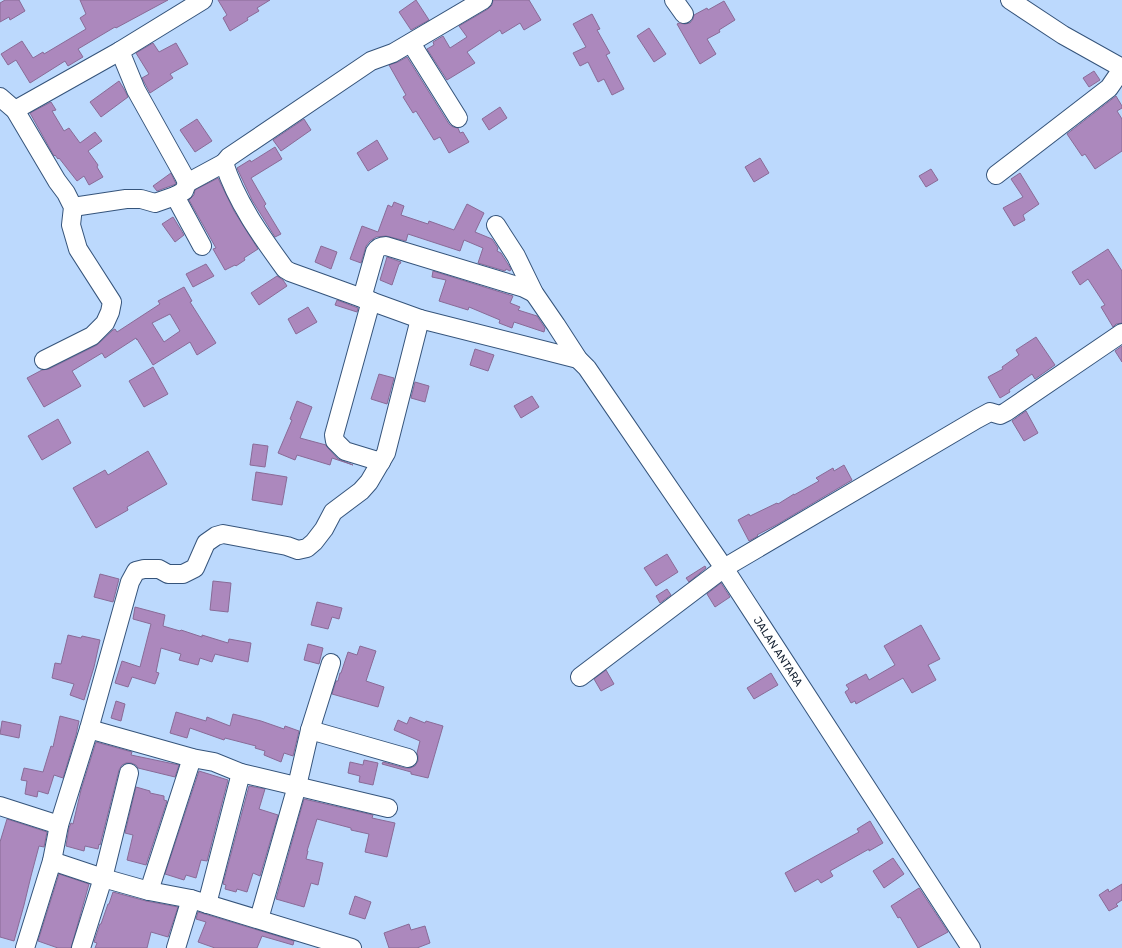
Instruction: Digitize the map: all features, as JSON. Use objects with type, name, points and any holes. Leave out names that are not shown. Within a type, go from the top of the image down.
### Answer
[{"type":"street","points":[[15,110],[120,51],[203,0]]},
{"type":"street","points":[[73,207],[126,199],[155,203],[224,163],[229,157],[371,61],[393,53],[411,43],[464,5],[483,0]]},
{"type":"street","points":[[674,0],[684,14]]},
{"type":"street","points":[[996,175],[1109,88],[1122,69],[1063,35],[1010,0]]},
{"type":"street","points":[[411,43],[458,118]]},
{"type":"street","points":[[120,51],[181,189],[202,246]]},
{"type":"street","points":[[0,97],[15,110],[57,181],[66,193],[73,207],[71,225],[78,249],[112,302],[110,312],[105,323],[92,336],[44,360]]},
{"type":"street","points":[[224,163],[235,191],[249,218],[285,269],[290,272],[420,319],[578,360]]},
{"type":"street","name":"JALAN ANTARA","points":[[496,225],[516,256],[534,293],[556,324],[578,360],[586,368],[724,568],[971,948]]},
{"type":"street","points":[[381,462],[345,451],[335,442],[334,435],[377,248],[386,246],[524,288],[534,293]]},
{"type":"street","points":[[24,948],[52,861],[59,825],[89,729],[130,582],[136,571],[144,569],[159,570],[168,574],[183,574],[195,568],[206,543],[216,536],[223,534],[287,546],[298,550],[307,548],[314,542],[324,529],[333,512],[361,492],[369,482],[386,453],[420,319]]},
{"type":"street","points":[[580,677],[724,568],[977,419],[990,412],[1000,415],[1006,412],[1122,333]]},
{"type":"street","points":[[259,920],[297,786],[310,730],[331,663]]},
{"type":"street","points":[[89,729],[192,758],[214,762],[241,773],[388,808]]},
{"type":"street","points":[[310,730],[408,758]]},
{"type":"street","points":[[149,891],[192,758]]},
{"type":"street","points":[[81,948],[103,878],[129,773]]},
{"type":"street","points":[[176,948],[199,902],[241,773]]},
{"type":"street","points":[[0,806],[59,825]]},
{"type":"street","points":[[52,861],[103,878],[149,891],[199,902],[352,948]]},
{"type":"building","points":[[5,0],[19,0],[25,11],[10,20],[9,17],[0,22],[0,3]]},
{"type":"building","points":[[80,0],[168,0],[116,28],[115,27],[78,49],[83,57],[68,66],[65,61],[30,83],[16,60],[8,65],[1,54],[22,41],[33,58],[43,52],[44,54],[86,29],[80,18],[86,14]]},
{"type":"building","points":[[218,0],[270,0],[257,8],[259,11],[247,18],[248,20],[230,31],[223,18],[227,15]]},
{"type":"building","points":[[416,0],[429,20],[411,30],[399,12]]},
{"type":"building","points":[[493,0],[529,0],[541,20],[524,30],[520,23],[502,34],[500,30],[467,52],[475,63],[447,80],[427,49],[434,45],[433,42],[443,36],[450,48],[467,37],[459,26],[488,9],[492,5]]},
{"type":"building","points":[[724,1],[735,20],[719,30],[720,32],[707,39],[716,54],[700,64],[677,24],[690,23],[694,15],[707,8],[708,10]]},
{"type":"building","points":[[592,14],[600,29],[597,30],[610,53],[606,55],[624,89],[612,95],[604,79],[598,82],[588,62],[580,66],[573,53],[586,47],[573,24]]},
{"type":"building","points":[[649,28],[666,54],[654,62],[637,36]]},
{"type":"building","points":[[153,43],[159,52],[176,43],[188,64],[170,74],[173,78],[150,93],[142,78],[149,74],[136,53]]},
{"type":"building","points":[[407,57],[449,124],[458,128],[460,133],[463,132],[469,142],[449,153],[440,137],[434,140],[416,111],[413,113],[403,97],[406,95],[389,65]]},
{"type":"building","points":[[1094,71],[1100,80],[1089,87],[1083,78]]},
{"type":"building","points":[[119,81],[128,97],[101,117],[90,102]]},
{"type":"building","points":[[1116,96],[1122,106],[1122,108],[1117,111],[1122,119],[1122,151],[1095,169],[1085,154],[1082,156],[1067,134]]},
{"type":"building","points":[[51,102],[56,110],[52,111],[64,131],[69,128],[80,143],[95,132],[102,141],[88,151],[98,165],[97,167],[103,177],[89,185],[84,176],[77,181],[59,158],[58,159],[55,155],[54,156],[30,113]]},
{"type":"building","points":[[500,107],[507,118],[489,130],[482,119]]},
{"type":"building","points":[[197,119],[212,141],[195,152],[180,130]]},
{"type":"building","points":[[304,119],[311,130],[281,151],[273,140]]},
{"type":"building","points":[[377,140],[388,159],[368,171],[357,153]]},
{"type":"building","points":[[275,147],[282,159],[251,178],[266,204],[264,206],[281,234],[275,237],[252,200],[237,168],[250,160],[251,162]]},
{"type":"building","points":[[760,158],[769,173],[754,182],[745,167]]},
{"type":"building","points":[[931,169],[938,180],[926,187],[919,176]]},
{"type":"building","points":[[171,173],[176,184],[157,191],[153,186]]},
{"type":"building","points":[[1020,173],[1039,204],[1023,215],[1025,220],[1014,226],[1003,208],[1023,197],[1011,179]]},
{"type":"building","points":[[218,178],[234,211],[258,249],[244,258],[245,260],[236,266],[235,265],[225,270],[213,249],[216,248],[189,200],[194,195],[195,190]]},
{"type":"building","points":[[394,202],[404,206],[401,215],[428,224],[429,221],[454,230],[467,204],[484,213],[475,232],[492,239],[498,248],[497,251],[501,253],[511,269],[510,271],[506,269],[505,271],[478,263],[483,248],[464,240],[460,251],[408,234],[406,241],[386,236],[376,237],[366,246],[361,263],[350,259],[362,226],[378,232],[388,205],[392,207]]},
{"type":"building","points":[[173,217],[184,235],[175,242],[162,224]]},
{"type":"building","points":[[321,246],[337,252],[331,269],[315,262]]},
{"type":"building","points":[[1108,249],[1122,271],[1122,323],[1116,324],[1113,327],[1101,307],[1105,305],[1088,279],[1080,285],[1072,272]]},
{"type":"building","points":[[387,257],[401,262],[392,285],[380,280]]},
{"type":"building","points":[[206,264],[214,276],[193,287],[186,274]]},
{"type":"building","points":[[433,271],[513,296],[510,303],[520,307],[518,310],[537,316],[545,328],[544,332],[514,322],[512,328],[499,323],[500,320],[469,307],[468,310],[439,301],[446,280],[432,277]]},
{"type":"building","points":[[277,276],[283,280],[287,286],[259,305],[251,293]]},
{"type":"building","points":[[184,287],[192,301],[190,302],[216,343],[197,355],[190,342],[153,365],[136,338],[105,358],[102,353],[72,371],[81,386],[44,407],[27,378],[42,370],[49,369],[97,345],[113,330],[115,329],[117,332],[160,304],[158,301]],"holes":[[[170,314],[180,331],[164,342],[152,323]]]},
{"type":"building","points":[[337,300],[358,308],[357,312],[335,305]]},
{"type":"building","points":[[308,307],[317,322],[296,334],[288,319]]},
{"type":"building","points":[[1036,337],[1055,365],[1035,379],[1032,374],[1000,398],[988,377],[1003,369],[1002,367],[1019,355],[1016,350]]},
{"type":"building","points":[[1122,346],[1122,362],[1115,351]]},
{"type":"building","points":[[475,349],[494,355],[488,371],[470,365]]},
{"type":"building","points":[[153,367],[168,394],[144,407],[129,381]]},
{"type":"building","points":[[379,374],[394,378],[387,404],[371,399]]},
{"type":"building","points":[[415,382],[429,386],[425,402],[411,398]]},
{"type":"building","points":[[532,396],[539,407],[521,418],[514,406]]},
{"type":"building","points":[[297,401],[312,407],[300,438],[326,445],[338,459],[353,465],[332,458],[330,465],[297,455],[295,460],[278,453],[292,420],[290,419]]},
{"type":"building","points":[[1026,411],[1038,433],[1024,441],[1012,421]]},
{"type":"building","points":[[58,419],[71,443],[42,460],[28,436]]},
{"type":"building","points":[[253,444],[268,446],[265,467],[250,465]]},
{"type":"building","points":[[148,451],[167,484],[127,507],[128,510],[96,528],[73,488],[105,470],[108,475]]},
{"type":"building","points":[[844,465],[852,480],[749,541],[738,520],[749,514],[750,516],[777,503],[778,504],[819,481],[816,478],[833,468],[834,471]]},
{"type":"building","points":[[256,472],[287,477],[282,505],[252,500]]},
{"type":"building","points":[[667,554],[678,572],[656,586],[644,568]]},
{"type":"building","points":[[705,566],[706,568],[689,582],[686,578]]},
{"type":"building","points":[[100,574],[119,579],[113,602],[94,597]]},
{"type":"building","points":[[213,581],[231,583],[228,612],[210,610]]},
{"type":"building","points":[[721,583],[730,597],[715,607],[707,594]]},
{"type":"building","points":[[667,589],[671,595],[660,603],[656,596]]},
{"type":"building","points":[[317,602],[342,608],[339,619],[332,617],[328,629],[311,625]]},
{"type":"building","points":[[135,607],[165,615],[163,626],[228,643],[229,639],[251,643],[248,662],[215,654],[212,662],[200,658],[198,665],[179,660],[181,654],[161,648],[156,672],[159,673],[155,684],[132,677],[128,687],[115,683],[122,661],[140,667],[151,624],[133,619]]},
{"type":"building","points":[[921,625],[940,659],[928,665],[936,680],[912,693],[903,678],[856,704],[855,701],[851,703],[845,692],[849,689],[846,685],[866,674],[869,680],[895,665],[884,646]]},
{"type":"building","points":[[68,635],[100,640],[84,700],[70,695],[74,684],[52,678],[55,663],[61,664]]},
{"type":"building","points":[[308,644],[323,648],[319,664],[304,660]]},
{"type":"building","points":[[360,646],[376,651],[366,681],[384,687],[378,707],[332,694],[348,652],[357,655]]},
{"type":"building","points":[[606,670],[614,684],[601,691],[594,679]]},
{"type":"building","points":[[771,673],[778,685],[754,699],[747,688]]},
{"type":"building","points":[[116,701],[125,704],[121,721],[111,718]]},
{"type":"building","points":[[176,712],[206,721],[207,717],[230,726],[233,714],[284,729],[285,726],[299,731],[293,756],[284,753],[281,762],[264,755],[265,751],[255,748],[256,746],[225,738],[224,740],[190,728],[187,738],[170,733]]},
{"type":"building","points":[[60,716],[79,721],[63,778],[54,775],[48,794],[38,791],[37,797],[25,794],[27,781],[21,780],[24,768],[43,772],[51,746],[53,747]]},
{"type":"building","points":[[410,717],[425,723],[426,721],[443,726],[428,778],[382,764],[383,762],[410,768],[415,766],[418,761],[417,753],[420,741],[394,730],[398,720],[407,724]]},
{"type":"building","points":[[2,721],[21,725],[19,738],[0,734]]},
{"type":"building","points":[[96,742],[132,752],[131,755],[179,765],[175,777],[138,768],[136,765],[131,763],[122,765],[119,770],[100,845],[99,844],[98,849],[85,846],[84,851],[66,846],[69,828],[71,823],[73,824],[81,790]]},
{"type":"building","points":[[364,760],[378,763],[373,785],[359,782],[360,776],[348,773],[350,762],[363,765]]},
{"type":"building","points":[[199,771],[228,780],[207,861],[201,860],[196,878],[186,875],[184,880],[165,874]]},
{"type":"building","points":[[249,786],[265,789],[259,809],[278,815],[260,876],[253,873],[247,892],[237,889],[236,892],[225,889],[226,885],[223,884]]},
{"type":"building","points":[[136,787],[150,791],[150,793],[164,796],[164,800],[167,801],[146,865],[127,860],[133,835],[125,833]]},
{"type":"building","points":[[304,799],[373,815],[372,818],[395,823],[387,857],[365,852],[369,834],[317,819],[306,859],[323,863],[318,885],[311,883],[304,907],[276,899]]},
{"type":"building","points":[[7,819],[47,832],[44,847],[39,846],[14,941],[0,937],[0,842]]},
{"type":"building","points":[[870,821],[883,843],[869,851],[869,849],[830,871],[833,876],[821,883],[818,879],[795,892],[785,873],[859,832],[857,829]]},
{"type":"building","points":[[893,858],[904,874],[884,888],[873,871]]},
{"type":"building","points":[[59,874],[89,884],[71,948],[58,948],[38,941]]},
{"type":"building","points":[[1122,884],[1122,900],[1116,904],[1118,906],[1109,911],[1099,895],[1108,889],[1109,892]]},
{"type":"building","points":[[919,888],[948,932],[918,948],[900,917],[898,918],[891,906]]},
{"type":"building","points":[[113,892],[146,901],[178,907],[168,937],[151,932],[147,948],[95,948],[97,943],[94,942]]},
{"type":"building","points":[[355,896],[371,902],[365,919],[349,914]]},
{"type":"building","points":[[198,912],[294,941],[293,945],[262,936],[257,948],[215,948],[198,942],[206,922],[196,919]]},
{"type":"building","points":[[409,924],[411,930],[425,926],[430,943],[417,948],[389,948],[384,933]]}]
